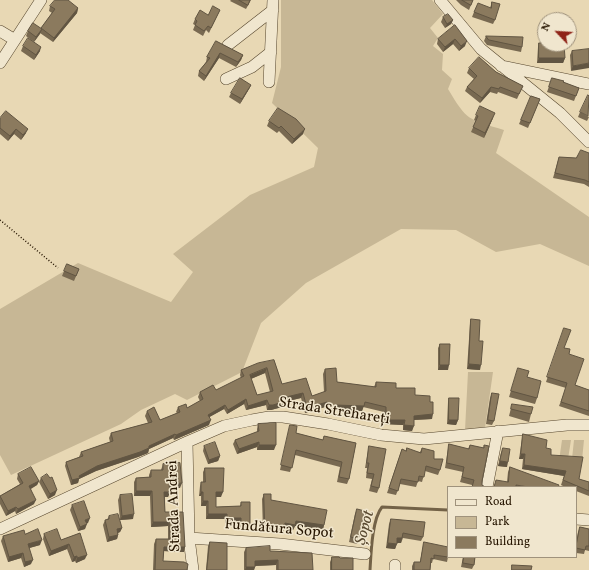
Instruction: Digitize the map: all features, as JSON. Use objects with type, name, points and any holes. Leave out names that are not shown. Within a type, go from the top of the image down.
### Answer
[{"type":"street","points":[[0,63],[41,0]]},
{"type":"street","points":[[440,0],[481,49],[500,66],[560,113],[589,142]]},
{"type":"street","points":[[228,45],[273,5]]},
{"type":"street","points":[[269,82],[273,5]]},
{"type":"street","points":[[0,31],[15,40]]},
{"type":"street","points":[[226,79],[252,67],[271,52]]},
{"type":"street","points":[[500,66],[589,84]]},
{"type":"street","name":"Strada Strehareți","points":[[0,529],[224,426],[269,416],[310,421],[400,438],[424,439],[498,431],[589,425]]},
{"type":"street","points":[[487,486],[498,431]]},
{"type":"street","name":"Strada Andrei","points":[[187,442],[190,538],[193,570]]},
{"type":"street","points":[[577,519],[589,520]]},
{"type":"street","name":"Fundătura Sopot","points":[[190,538],[280,544],[365,554]]},
{"type":"path","points":[[0,220],[58,268]]},
{"type":"green space","points":[[281,0],[432,0],[443,14],[430,28],[438,38],[433,46],[443,54],[442,70],[452,79],[448,89],[465,113],[475,121],[504,130],[496,153],[589,217],[589,266],[540,244],[496,252],[456,230],[401,229],[306,283],[261,323],[242,372],[187,400],[175,394],[141,410],[121,424],[11,475],[0,455],[0,309],[78,263],[171,302],[193,272],[173,254],[250,195],[314,167],[318,148],[272,103],[281,67]]},
{"type":"green space","points":[[468,372],[493,372],[485,428],[465,430]]},
{"type":"green space","points":[[562,440],[571,440],[568,459],[559,461]]},
{"type":"green space","points":[[574,440],[584,440],[582,460],[572,459]]},
{"type":"building","points":[[55,0],[68,0],[78,8],[54,38],[41,28],[55,9],[50,6]]},
{"type":"building","points":[[239,0],[250,0],[248,5]]},
{"type":"building","points":[[462,0],[473,0],[471,5]]},
{"type":"building","points":[[492,2],[500,4],[495,20],[474,12],[478,3],[491,8]]},
{"type":"building","points":[[213,6],[220,10],[211,28],[208,26],[204,31],[195,25],[197,21],[195,19],[200,10],[208,15]]},
{"type":"building","points":[[448,14],[453,20],[447,24],[443,17]]},
{"type":"building","points":[[33,23],[42,29],[36,37],[28,31]]},
{"type":"building","points":[[455,25],[467,41],[461,46],[455,39],[445,47],[438,39]]},
{"type":"building","points":[[486,36],[523,37],[522,47],[489,40]]},
{"type":"building","points":[[28,38],[41,47],[36,55],[23,46]]},
{"type":"building","points":[[216,41],[243,55],[238,62],[220,53],[206,76],[199,71],[210,58],[207,57]]},
{"type":"building","points":[[589,49],[589,63],[573,66],[572,52],[577,52],[577,50]]},
{"type":"building","points":[[539,52],[565,52],[565,58],[539,58]]},
{"type":"building","points":[[479,57],[496,72],[523,86],[519,94],[500,87],[499,89],[491,87],[482,98],[467,87],[477,76],[469,68]]},
{"type":"building","points":[[240,78],[251,85],[242,99],[231,93]]},
{"type":"building","points":[[552,78],[564,81],[563,82],[579,88],[576,96],[549,87]]},
{"type":"building","points":[[588,95],[589,96],[588,116],[580,112]]},
{"type":"building","points":[[531,96],[540,99],[530,123],[521,120]]},
{"type":"building","points":[[480,106],[495,113],[485,133],[473,127],[478,116],[476,115]]},
{"type":"building","points":[[278,108],[296,119],[305,129],[294,139],[281,126],[279,128],[269,121]]},
{"type":"building","points":[[6,111],[28,129],[23,135],[16,129],[10,136],[0,128],[0,118]]},
{"type":"building","points":[[581,150],[589,153],[589,182],[555,173],[559,157],[576,158]]},
{"type":"building","points":[[67,264],[79,269],[76,276],[64,271]]},
{"type":"building","points":[[471,319],[480,320],[479,341],[483,341],[481,365],[469,364]]},
{"type":"building","points":[[564,328],[571,330],[564,348],[570,349],[569,354],[584,359],[575,385],[589,390],[589,411],[561,402],[567,383],[547,377]]},
{"type":"building","points":[[440,344],[450,344],[449,365],[440,365]]},
{"type":"building","points":[[274,360],[282,384],[306,378],[312,396],[326,391],[325,369],[336,368],[337,382],[376,387],[376,382],[396,383],[396,388],[415,388],[415,395],[430,396],[430,402],[433,402],[433,414],[414,416],[414,426],[404,425],[405,420],[386,420],[386,407],[365,402],[364,406],[335,405],[335,407],[327,408],[327,402],[307,408],[303,393],[282,398],[283,402],[273,405],[269,405],[267,400],[248,406],[246,399],[228,410],[225,405],[208,415],[211,420],[176,435],[175,434],[149,446],[149,448],[140,452],[97,466],[79,476],[80,478],[72,480],[66,462],[83,456],[81,452],[113,441],[111,433],[152,422],[147,411],[154,407],[160,420],[180,412],[178,407],[186,404],[187,408],[203,399],[200,392],[213,385],[216,390],[244,376],[241,370],[258,363]],"holes":[[[267,368],[273,391],[257,395],[250,375]]]},
{"type":"building","points":[[518,368],[529,371],[527,377],[541,381],[537,398],[511,391]]},
{"type":"building","points":[[492,393],[499,394],[494,421],[488,420]]},
{"type":"building","points":[[449,398],[459,398],[458,420],[449,420]]},
{"type":"building","points":[[512,404],[533,407],[531,414],[511,409]]},
{"type":"building","points":[[276,423],[276,445],[259,445],[259,442],[239,449],[235,440],[259,431],[258,424]]},
{"type":"building","points":[[290,425],[297,426],[296,433],[323,440],[324,436],[356,443],[349,479],[339,477],[342,462],[296,450],[292,468],[281,465]]},
{"type":"building","points":[[523,434],[547,440],[546,448],[551,449],[551,455],[583,457],[579,479],[589,482],[589,491],[563,480],[566,471],[524,465],[525,454],[521,454]]},
{"type":"building","points":[[215,442],[220,456],[209,460],[204,446]]},
{"type":"building","points":[[449,444],[469,449],[470,445],[484,448],[484,445],[489,446],[482,481],[484,486],[472,486],[474,480],[462,477],[464,467],[447,463]]},
{"type":"building","points":[[369,446],[386,449],[379,488],[371,486],[374,474],[367,473],[369,463],[367,463]]},
{"type":"building","points":[[407,448],[421,453],[422,448],[434,451],[434,459],[443,459],[440,470],[426,466],[424,477],[419,476],[418,482],[401,479],[398,491],[389,488],[402,449],[406,451]]},
{"type":"building","points":[[503,448],[510,449],[508,462],[500,461]]},
{"type":"building","points":[[180,463],[182,483],[169,484],[170,492],[164,492],[165,512],[183,512],[185,547],[164,547],[163,561],[184,562],[188,564],[187,570],[155,570],[156,539],[170,539],[169,522],[153,522],[152,491],[136,491],[136,478],[151,477],[151,470],[163,470],[163,464]]},
{"type":"building","points":[[31,467],[39,481],[29,486],[36,500],[18,509],[16,507],[8,511],[0,496],[23,483],[18,474]]},
{"type":"building","points":[[510,467],[559,485],[494,486],[496,480],[508,482]]},
{"type":"building","points":[[205,468],[224,468],[223,492],[216,492],[216,507],[241,506],[241,502],[250,502],[250,525],[241,525],[241,518],[227,518],[227,514],[208,514],[208,501],[203,501],[203,492],[201,492],[201,482],[205,482]]},
{"type":"building","points":[[47,474],[50,478],[52,477],[57,490],[50,494],[41,478]]},
{"type":"building","points":[[132,494],[134,514],[122,516],[120,495]]},
{"type":"building","points":[[264,494],[271,494],[271,500],[327,510],[324,525],[296,521],[295,525],[285,523],[284,528],[265,526]]},
{"type":"building","points":[[84,501],[90,518],[85,520],[87,524],[80,527],[72,505]]},
{"type":"building","points":[[357,509],[365,511],[359,539],[351,537]]},
{"type":"building","points":[[118,514],[122,528],[117,529],[118,535],[109,537],[105,520],[109,519],[109,516]]},
{"type":"building","points":[[391,519],[425,522],[423,537],[403,533],[402,538],[397,538],[397,544],[388,543]]},
{"type":"building","points":[[580,527],[589,529],[589,546],[586,546],[585,550],[577,548]]},
{"type":"building","points":[[38,529],[42,540],[28,544],[33,560],[25,562],[23,553],[9,557],[3,536],[24,530],[25,534]]},
{"type":"building","points":[[57,529],[61,540],[80,533],[87,555],[77,558],[77,556],[74,557],[69,544],[51,551],[44,534]]},
{"type":"building","points":[[210,542],[227,543],[227,570],[207,570]]},
{"type":"building","points":[[424,542],[447,547],[447,557],[434,555],[434,559],[431,558],[430,570],[414,570],[414,562],[420,562]]},
{"type":"building","points":[[270,546],[270,551],[312,553],[313,570],[278,570],[278,560],[255,561],[255,567],[246,567],[246,548]]},
{"type":"building","points":[[332,557],[353,558],[353,570],[332,570]]},
{"type":"building","points":[[464,558],[475,558],[474,565],[463,563]]},
{"type":"building","points":[[512,565],[532,566],[531,570],[512,570]]},
{"type":"waterway","name":"Șopot","points":[[370,570],[374,528],[382,507],[447,510]]}]
